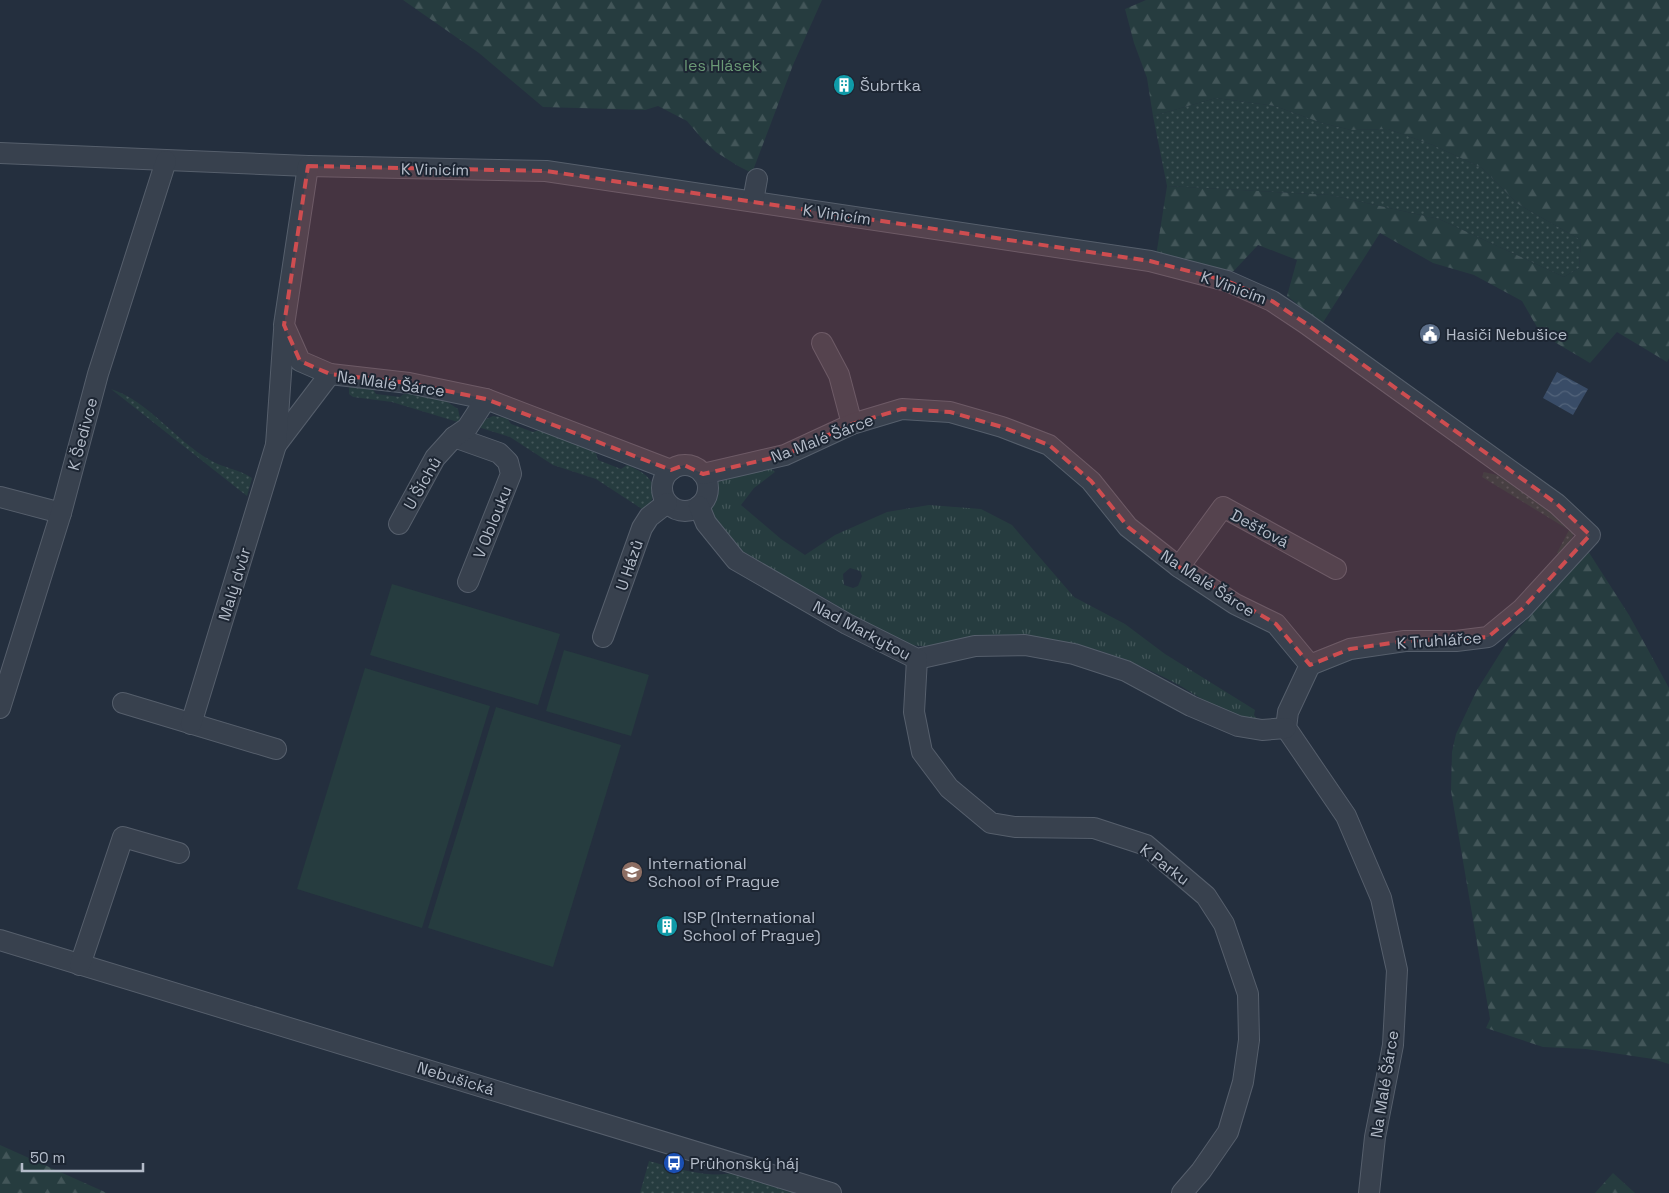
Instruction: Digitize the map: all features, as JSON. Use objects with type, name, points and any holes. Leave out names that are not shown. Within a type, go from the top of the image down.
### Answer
[{"type":"street","name":"K Vinicím","points":[[0,153],[308,166],[546,170],[1150,261],[1227,281],[1272,301],[1557,504],[1590,535]]},
{"type":"street","name":"K Šedivce","points":[[0,708],[61,513],[98,374],[166,161]]},
{"type":"street","points":[[284,325],[308,166]]},
{"type":"street","points":[[753,202],[757,179]]},
{"type":"street","name":"Na Malé Šárce","points":[[284,325],[300,361],[330,374],[409,383],[486,399],[671,470],[684,466],[698,469],[703,474],[785,455],[852,424],[902,409],[950,412],[1002,427],[1049,445],[1091,481],[1128,527],[1179,567],[1235,604],[1276,624],[1310,665]]},
{"type":"street","name":"Malý dvůr","points":[[192,724],[276,445],[284,325]]},
{"type":"street","points":[[822,343],[839,375],[852,424]]},
{"type":"street","name":"Malý dvůr","points":[[276,445],[330,374]]},
{"type":"street","name":"U Šíchů","points":[[399,524],[435,458],[454,437],[467,428],[486,399]]},
{"type":"street","name":"V Oblouku","points":[[454,437],[499,453],[508,462],[511,474],[468,582]]},
{"type":"street","points":[[671,470],[663,482],[664,497],[667,503],[679,510],[693,510],[700,506],[707,494],[708,487],[703,474]]},
{"type":"street","points":[[0,497],[61,513]]},
{"type":"street","name":"U Házů","points":[[603,637],[642,528],[649,517],[667,503]]},
{"type":"street","name":"Nad Markytou","points":[[700,506],[706,523],[736,560],[847,624],[917,659],[975,646],[1025,645],[1074,654],[1126,671],[1191,706],[1238,726],[1262,730],[1286,728]]},
{"type":"street","name":"Dešťová","points":[[1179,567],[1223,508],[1336,569]]},
{"type":"street","name":"K Truhlářce","points":[[1310,665],[1350,649],[1405,641],[1456,642],[1488,637],[1522,608],[1590,535]]},
{"type":"street","name":"K Parku","points":[[917,659],[914,712],[922,752],[949,788],[991,823],[1015,827],[1094,828],[1146,845],[1206,896],[1224,924],[1248,994],[1249,1040],[1243,1082],[1228,1132],[1201,1171],[1182,1193]]},
{"type":"street","points":[[1286,728],[1288,712],[1310,665]]},
{"type":"street","points":[[123,703],[276,750]]},
{"type":"street","name":"Na Malé Šárce","points":[[1286,728],[1346,816],[1381,898],[1397,970],[1393,1045],[1375,1137],[1369,1193]]},
{"type":"street","points":[[80,964],[123,837],[178,853]]},
{"type":"street","name":"Nebušická","points":[[0,940],[830,1193]]},
{"type":"highlighted area","points":[[308,166],[546,171],[1150,261],[1227,281],[1272,301],[1305,323],[1557,504],[1590,535],[1522,609],[1488,637],[1405,641],[1350,649],[1310,665],[1276,624],[1179,567],[1128,527],[1091,481],[1049,445],[1002,427],[950,412],[902,409],[852,424],[785,455],[703,474],[684,465],[671,470],[486,399],[409,383],[330,374],[300,361],[284,325]]},
{"type":"green space","name":"les Hlásek","points":[[403,0],[822,0],[793,65],[752,173],[716,152],[687,121],[658,106],[645,110],[543,107],[479,53]]},
{"type":"green space","points":[[1146,0],[1669,0],[1669,358],[1667,362],[1617,332],[1590,363],[1541,334],[1522,301],[1474,275],[1433,263],[1380,233],[1322,324],[1287,296],[1297,260],[1258,245],[1230,275],[1156,256],[1167,186],[1330,195],[1439,219],[1564,277],[1579,268],[1581,240],[1518,204],[1482,168],[1433,145],[1388,129],[1351,130],[1322,123],[1275,106],[1216,98],[1153,116],[1147,78],[1134,43],[1125,9]]},
{"type":"green space","points":[[1216,98],[1275,106],[1322,123],[1351,130],[1388,129],[1433,145],[1482,168],[1518,204],[1581,240],[1579,268],[1564,277],[1439,219],[1330,195],[1167,186],[1153,116]]},
{"type":"green space","points":[[349,384],[372,388],[376,394],[400,397],[405,393],[446,401],[458,409],[461,423],[392,402],[353,397],[349,394]]},
{"type":"green space","points":[[111,389],[137,402],[197,452],[220,465],[252,478],[247,496]]},
{"type":"green space","points":[[493,416],[507,418],[511,424],[533,432],[540,430],[596,453],[598,460],[621,469],[627,465],[636,469],[643,473],[652,483],[654,489],[650,503],[645,511],[596,479],[553,465],[510,437],[478,427],[484,420]]},
{"type":"green space","points":[[769,467],[775,472],[754,488],[741,505],[781,539],[805,555],[835,535],[887,512],[929,505],[981,509],[1012,525],[1074,597],[1125,624],[1165,654],[1255,710],[1254,715],[1259,721],[1236,716],[1134,663],[1075,644],[1030,638],[1000,638],[962,640],[920,646],[899,642],[876,631],[823,597],[771,572],[753,561],[736,549],[722,535],[714,519],[711,502],[715,486],[719,481],[731,475]],"holes":[[[850,568],[860,571],[862,576],[858,586],[853,588],[844,585],[843,574]]]},
{"type":"green space","points":[[1484,472],[1497,475],[1570,522],[1575,532],[1563,554],[1557,553],[1569,530],[1482,477]]},
{"type":"green space","points":[[1588,551],[1629,615],[1669,688],[1669,1064],[1653,1059],[1586,1049],[1543,1047],[1486,1028],[1490,1019],[1451,791],[1452,752],[1456,734],[1477,690],[1509,639]]},
{"type":"green space","points":[[392,584],[560,634],[538,705],[370,655]]},
{"type":"green space","points":[[564,650],[649,675],[631,736],[546,711]]},
{"type":"green space","points":[[365,668],[490,706],[422,928],[297,889]]},
{"type":"green space","points":[[496,707],[621,745],[553,967],[428,928]]},
{"type":"green space","points":[[0,1145],[107,1193],[0,1193]]},
{"type":"green space","points":[[649,1161],[705,1174],[727,1174],[736,1171],[802,1193],[640,1193]]},
{"type":"green space","points":[[1613,1173],[1635,1193],[1595,1193]]},
{"type":"water","points":[[1557,372],[1588,389],[1573,415],[1543,398]]},
{"type":"place","name":"Šubrtka","points":[[844,85]]},
{"type":"place","name":"Hasiči Nebušice","points":[[1430,334]]},
{"type":"place","name":"International School of Prague","points":[[632,872]]},
{"type":"place","name":"ISP (International School of Prague)","points":[[667,926]]},
{"type":"place","name":"Průhonský háj","points":[[674,1163]]}]
